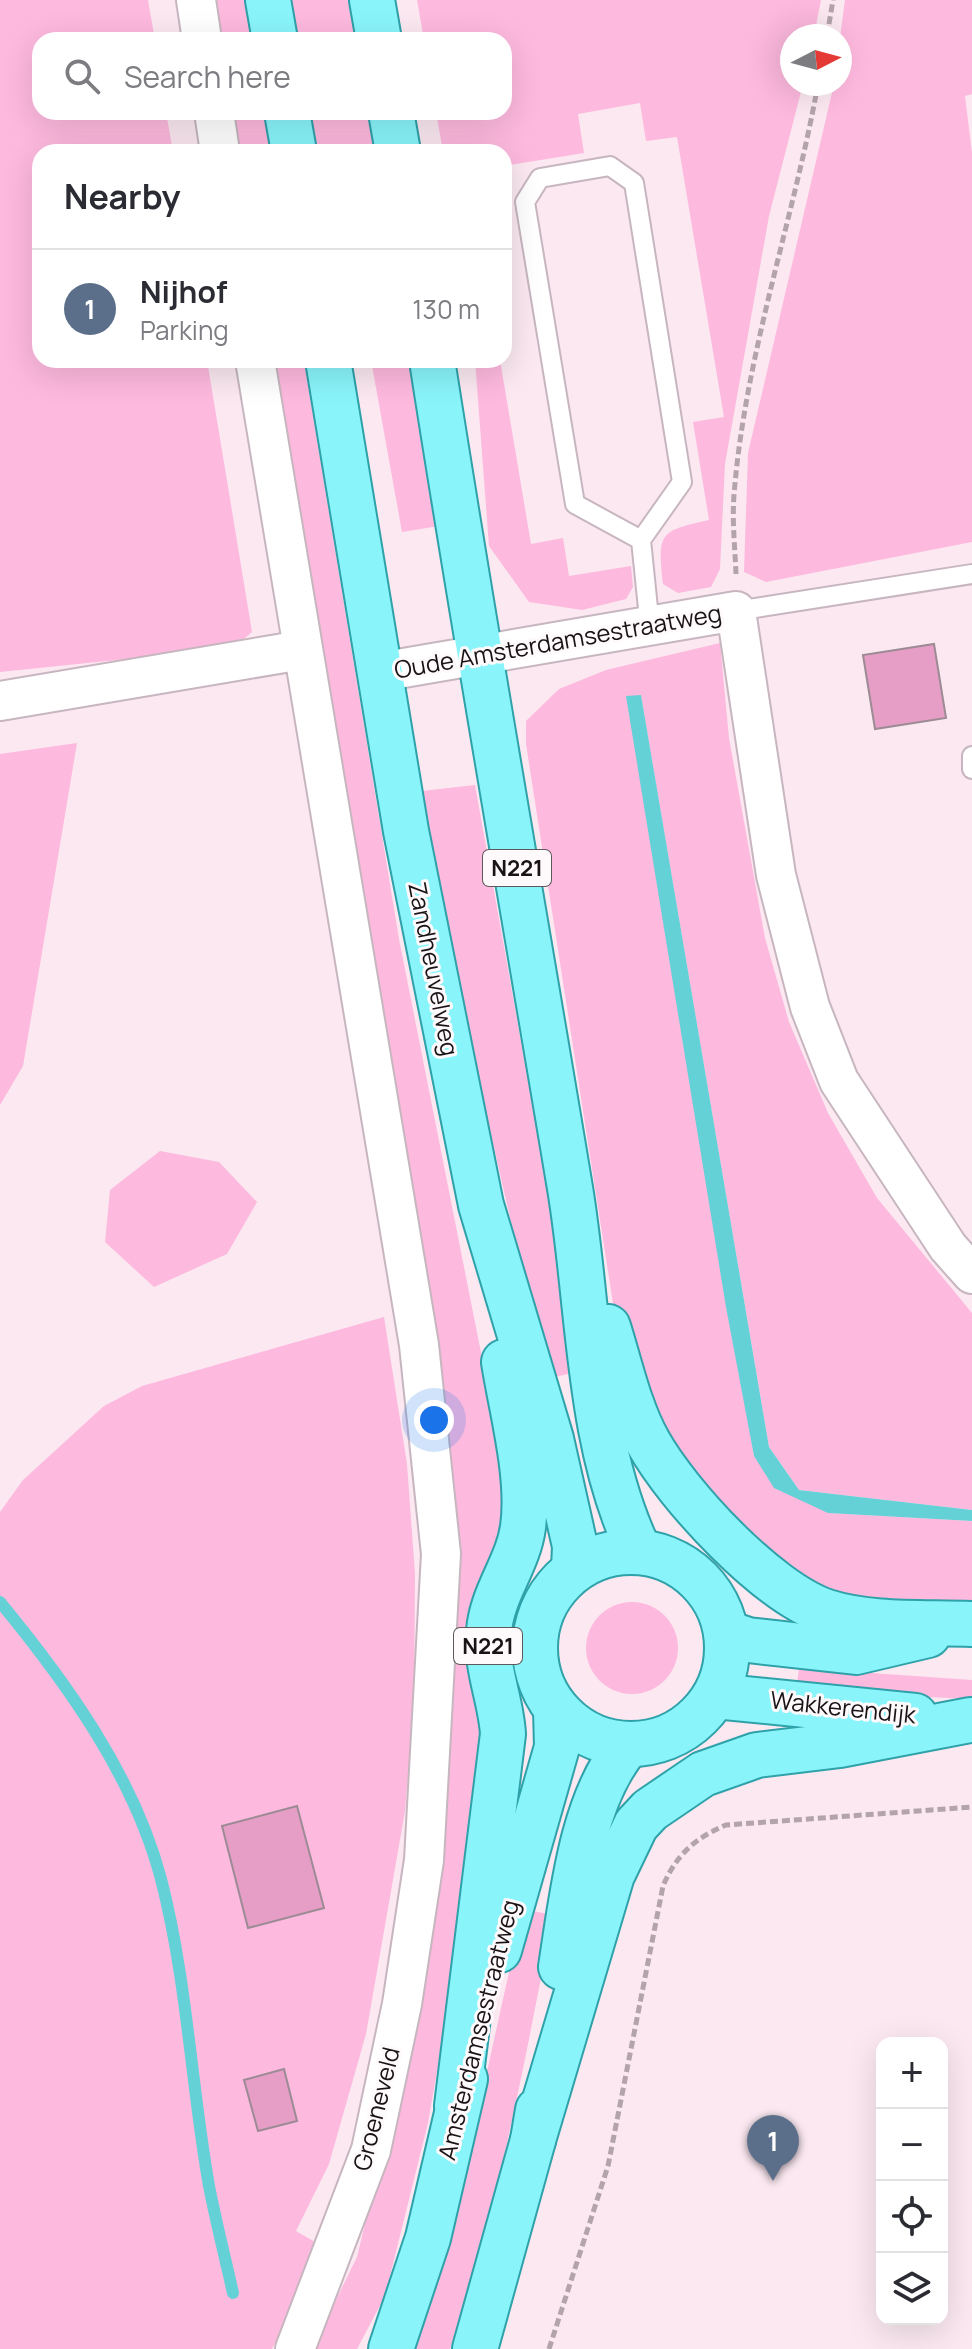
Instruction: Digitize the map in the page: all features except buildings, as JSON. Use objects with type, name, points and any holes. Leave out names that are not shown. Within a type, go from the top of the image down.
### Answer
[{"type":"main road","points":[[268,0],[274,32]]},
{"type":"main road","points":[[372,0],[378,32]]},
{"type":"main road","points":[[288,120],[293,144]]},
{"type":"main road","points":[[392,120],[397,144]]},
{"type":"main road","name":"Zandheuvelweg","points":[[329,368],[425,932],[481,1205],[551,1439],[575,1546],[574,1569]]},
{"type":"main road","name":"N221","points":[[433,368],[578,1238],[600,1422],[618,1501],[639,1551]]},
{"type":"main road","name":"N221","points":[[457,2106],[500,1771],[502,1714],[490,1669],[489,1630],[494,1603],[515,1557],[523,1528],[524,1501],[481,1205]]},
{"type":"main road","name":"N221","points":[[578,1238],[646,1440],[694,1506],[766,1575],[803,1602],[828,1612],[859,1618],[972,1624]]},
{"type":"main road","name":"N221","points":[[639,1551],[661,1555],[697,1577],[711,1594],[727,1633],[726,1665],[715,1696],[698,1718],[675,1734],[627,1746],[596,1739],[574,1727],[556,1709],[539,1679],[535,1661],[536,1626],[550,1594],[574,1569],[605,1554],[639,1551]]},
{"type":"main road","name":"N221","points":[[727,1633],[748,1640],[856,1652],[972,1624]]},
{"type":"main road","name":"Wakkerendijk","points":[[715,1696],[971,1720]]},
{"type":"main road","name":"Amsterdamsestraatweg","points":[[391,2349],[428,2238],[457,2106],[523,1858],[550,1780],[557,1747],[556,1709]]},
{"type":"main road","points":[[475,2349],[612,1875],[636,1825],[650,1810],[703,1774],[757,1755],[840,1745],[971,1720]]},
{"type":"main road","points":[[533,2140],[577,1867],[595,1809],[617,1758],[627,1746]]},
{"type":"street","points":[[196,0],[201,32]]},
{"type":"street","points":[[215,120],[219,144]]},
{"type":"street","points":[[0,701],[302,650],[256,368]]},
{"type":"street","name":"Oude Amsterdamsestraatweg","points":[[380,672],[482,657],[736,611],[776,875],[810,1007],[839,1081],[948,1247],[972,1274]]},
{"type":"street","name":"Groeneveld","points":[[295,2349],[371,2150],[402,2004],[424,1860],[441,1554],[419,1345],[302,650]]},
{"type":"lane","points":[[641,540],[575,504],[525,202],[540,178],[610,166],[634,183],[682,482],[641,540],[650,628]]},
{"type":"lane","points":[[736,611],[972,574]]},
{"type":"lane","points":[[972,756],[972,769]]},
{"type":"path","points":[[829,24],[833,0]]},
{"type":"path","name":"Oude Amsterdamsestraatweg","points":[[736,611],[734,496],[756,349],[816,96]]},
{"type":"path","points":[[549,2349],[608,2166],[663,1886],[672,1865],[698,1839],[726,1825],[972,1807]]},
{"type":"shaded area","points":[[0,0],[148,0],[154,32],[32,32],[32,120],[167,120],[172,144],[32,144],[32,368],[208,368],[252,632],[233,648],[0,672]]},
{"type":"shaded area","points":[[214,0],[245,0],[251,32],[219,32]]},
{"type":"shaded area","points":[[290,0],[351,0],[357,32],[296,32]]},
{"type":"shaded area","points":[[417,0],[821,0],[816,24],[780,24],[780,96],[800,96],[769,216],[725,464],[720,569],[711,587],[678,593],[663,584],[661,567],[662,544],[671,531],[709,520],[693,422],[724,417],[677,137],[646,141],[640,103],[578,114],[584,153],[512,165],[512,144],[442,144],[437,120],[512,120],[512,32],[423,32]]},
{"type":"shaded area","points":[[845,0],[972,0],[972,94],[965,96],[972,153],[972,542],[766,582],[744,572],[748,453],[831,96],[852,96],[852,24],[842,24]]},
{"type":"shaded area","points":[[233,120],[265,120],[269,144],[237,144]]},
{"type":"shaded area","points":[[311,120],[371,120],[375,144],[316,144]]},
{"type":"shaded area","points":[[273,368],[305,368],[399,939],[509,1494],[476,1611],[485,1724],[477,1841],[428,2123],[385,2296],[357,2349],[312,2349],[357,2257],[413,2025],[451,1586]]},
{"type":"shaded area","points":[[372,368],[412,368],[439,526],[402,532]]},
{"type":"shaded area","points":[[476,368],[501,368],[531,544],[563,538],[569,576],[631,566],[633,587],[626,599],[582,610],[529,602],[489,546]]},
{"type":"shaded area","points":[[720,643],[729,738],[765,938],[789,1022],[828,1113],[877,1198],[972,1313],[972,1510],[799,1490],[769,1447],[641,696],[627,696],[754,1456],[828,1513],[972,1521],[972,1608],[841,1598],[804,1579],[742,1528],[670,1449],[614,1310],[526,744],[526,721],[559,689],[606,670]]},
{"type":"shaded area","points":[[77,743],[23,1066],[0,1105],[0,754]]},
{"type":"shaded area","points":[[475,785],[580,1371],[547,1379],[487,1117],[422,791]]},
{"type":"shaded area","points":[[160,1151],[219,1162],[257,1202],[227,1254],[154,1287],[105,1242],[110,1190]]},
{"type":"shaded area","points":[[384,1317],[407,1464],[415,1574],[414,1704],[405,1811],[366,2034],[329,2164],[296,2231],[322,2246],[272,2349],[0,2349],[0,1512],[23,1480],[104,1406],[142,1386]]},
{"type":"shaded area","points":[[632,1602],[649,1606],[664,1616],[674,1631],[678,1648],[674,1665],[664,1680],[649,1690],[632,1694],[615,1690],[600,1680],[590,1665],[586,1648],[590,1631],[600,1616],[615,1606]]},
{"type":"shaded area","points":[[799,1668],[972,1680],[972,1699],[796,1691]]},
{"type":"shaded area","points":[[523,1909],[553,1915],[496,2188],[450,2349],[413,2349],[455,2216]]},
{"type":"water","points":[[641,695],[769,1447],[799,1490],[972,1510],[972,1521],[828,1513],[774,1488],[754,1456],[726,1307],[626,696]]},
{"type":"waterway","points":[[0,1602],[95,1732],[116,1767],[149,1841],[170,1917],[209,2186],[233,2293]]},
{"type":"place","name":"Nijhof","points":[[773,2181]]}]
